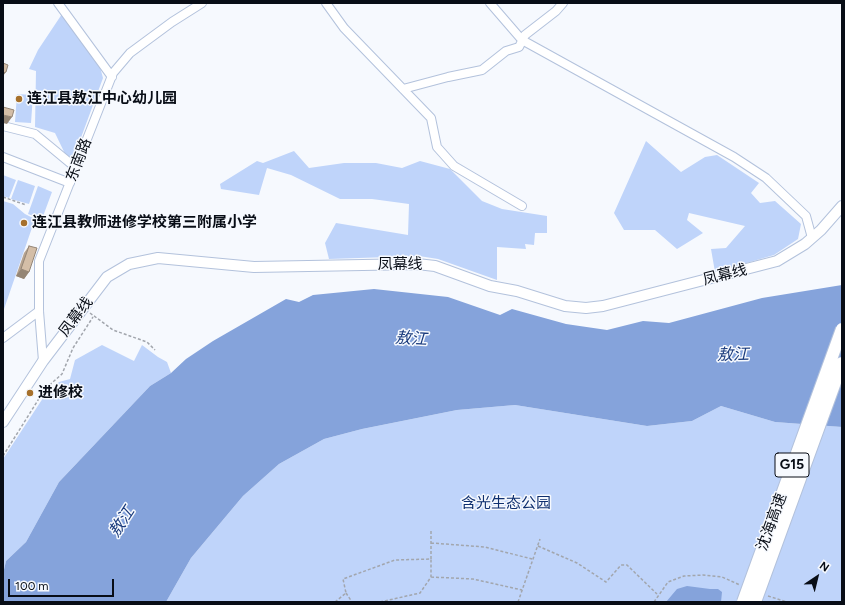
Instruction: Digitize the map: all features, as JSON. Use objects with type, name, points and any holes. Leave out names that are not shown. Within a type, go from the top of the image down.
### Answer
[{"type":"highway","name":"沈海高速","points":[[743,602],[842,329]]},
{"type":"highway","name":"沈海高速","points":[[760,598],[842,362]]},
{"type":"main road","name":"凤幕线","points":[[3,422],[43,361],[107,277],[130,264],[158,258],[254,267],[417,264],[435,266],[490,286],[517,291],[565,306],[586,308],[603,306],[762,265],[791,254],[812,238],[842,206]]},
{"type":"street","points":[[58,3],[112,77]]},
{"type":"street","name":"东南路","points":[[43,361],[39,311],[39,261],[112,77],[116,68],[130,53],[172,22],[202,3]]},
{"type":"street","points":[[326,3],[344,28],[431,118],[437,147],[454,166],[522,206]]},
{"type":"street","points":[[490,3],[522,40],[734,157],[766,178],[806,216],[812,238]]},
{"type":"street","points":[[403,89],[482,70],[506,52],[519,47],[526,35],[563,3]]},
{"type":"street","points":[[3,126],[35,134],[76,168]]},
{"type":"street","points":[[3,157],[70,183]]},
{"type":"street","points":[[3,338],[39,311]]},
{"type":"path","points":[[3,197],[26,205]]},
{"type":"path","points":[[86,304],[93,317],[113,330],[147,342],[155,350]]},
{"type":"path","points":[[3,456],[45,388],[62,374],[73,348],[93,317]]},
{"type":"path","points":[[380,602],[420,593],[431,578],[431,531]]},
{"type":"path","points":[[518,602],[540,539]]},
{"type":"path","points":[[431,543],[485,547],[532,559]]},
{"type":"path","points":[[538,546],[577,563],[606,582],[621,566],[627,565],[657,594]]},
{"type":"path","points":[[352,602],[346,593],[343,579],[395,560],[431,559]]},
{"type":"path","points":[[654,602],[657,594],[668,582],[684,576],[703,575],[722,577],[743,586]]},
{"type":"path","points":[[431,578],[473,579],[522,590]]},
{"type":"path","points":[[335,602],[346,593]]},
{"type":"path","points":[[760,598],[787,602]]},
{"type":"green space","points":[[62,14],[100,67],[103,78],[72,162],[68,160],[55,133],[35,127],[36,71],[29,69],[38,50]]},
{"type":"green space","points":[[17,94],[33,95],[31,123],[15,122]]},
{"type":"green space","points":[[646,141],[681,172],[705,157],[717,155],[759,183],[751,193],[760,203],[775,201],[801,224],[798,239],[774,255],[715,272],[711,249],[726,248],[745,226],[689,213],[687,220],[703,233],[677,249],[655,230],[624,230],[614,213]]},
{"type":"green space","points":[[294,151],[309,168],[344,163],[376,163],[402,168],[420,161],[450,169],[482,201],[502,209],[547,216],[547,233],[535,233],[534,245],[525,244],[526,249],[497,247],[497,280],[438,259],[419,256],[329,259],[325,243],[336,223],[408,235],[409,204],[372,199],[340,199],[291,175],[267,168],[259,195],[221,189],[220,184],[257,161],[263,163]]},
{"type":"green space","points":[[3,175],[16,180],[9,198],[3,196]]},
{"type":"green space","points":[[18,180],[35,186],[29,204],[11,199]]},
{"type":"green space","points":[[38,186],[52,192],[42,219],[28,214]]},
{"type":"green space","points":[[3,201],[13,204],[25,214],[35,219],[3,312]]},
{"type":"green space","points":[[102,345],[134,361],[142,345],[167,362],[171,373],[150,386],[59,482],[26,542],[6,561],[3,574],[3,459],[45,395],[59,382],[70,379],[75,360]]},
{"type":"green space","name":"含光生态公园","points":[[515,405],[647,426],[692,421],[721,406],[775,422],[842,427],[842,602],[166,602],[191,558],[243,496],[279,464],[324,439],[362,429],[457,410]]},
{"type":"water","name":"敖江","points":[[842,285],[842,427],[775,422],[721,406],[692,421],[647,426],[515,405],[457,410],[362,429],[324,439],[279,464],[243,496],[191,558],[166,602],[3,602],[3,574],[6,561],[26,542],[59,482],[150,386],[171,373],[186,359],[213,341],[286,299],[299,302],[313,295],[374,289],[448,297],[500,315],[512,309],[566,324],[607,330],[643,321],[669,323],[762,298]]},
{"type":"water","points":[[687,586],[718,589],[722,592],[721,602],[666,602],[677,589]]},
{"type":"building","points":[[3,63],[8,65],[6,72],[3,73]]},
{"type":"building","points":[[3,107],[14,110],[12,117],[3,115]]},
{"type":"building","points":[[29,246],[37,248],[29,272],[21,269]]},
{"type":"place","name":"连江县敖江中心幼儿园","points":[[19,99]]},
{"type":"place","name":"连江县教师进修学校第三附属小学","points":[[24,223]]},
{"type":"place","name":"进修校","points":[[30,393]]}]
